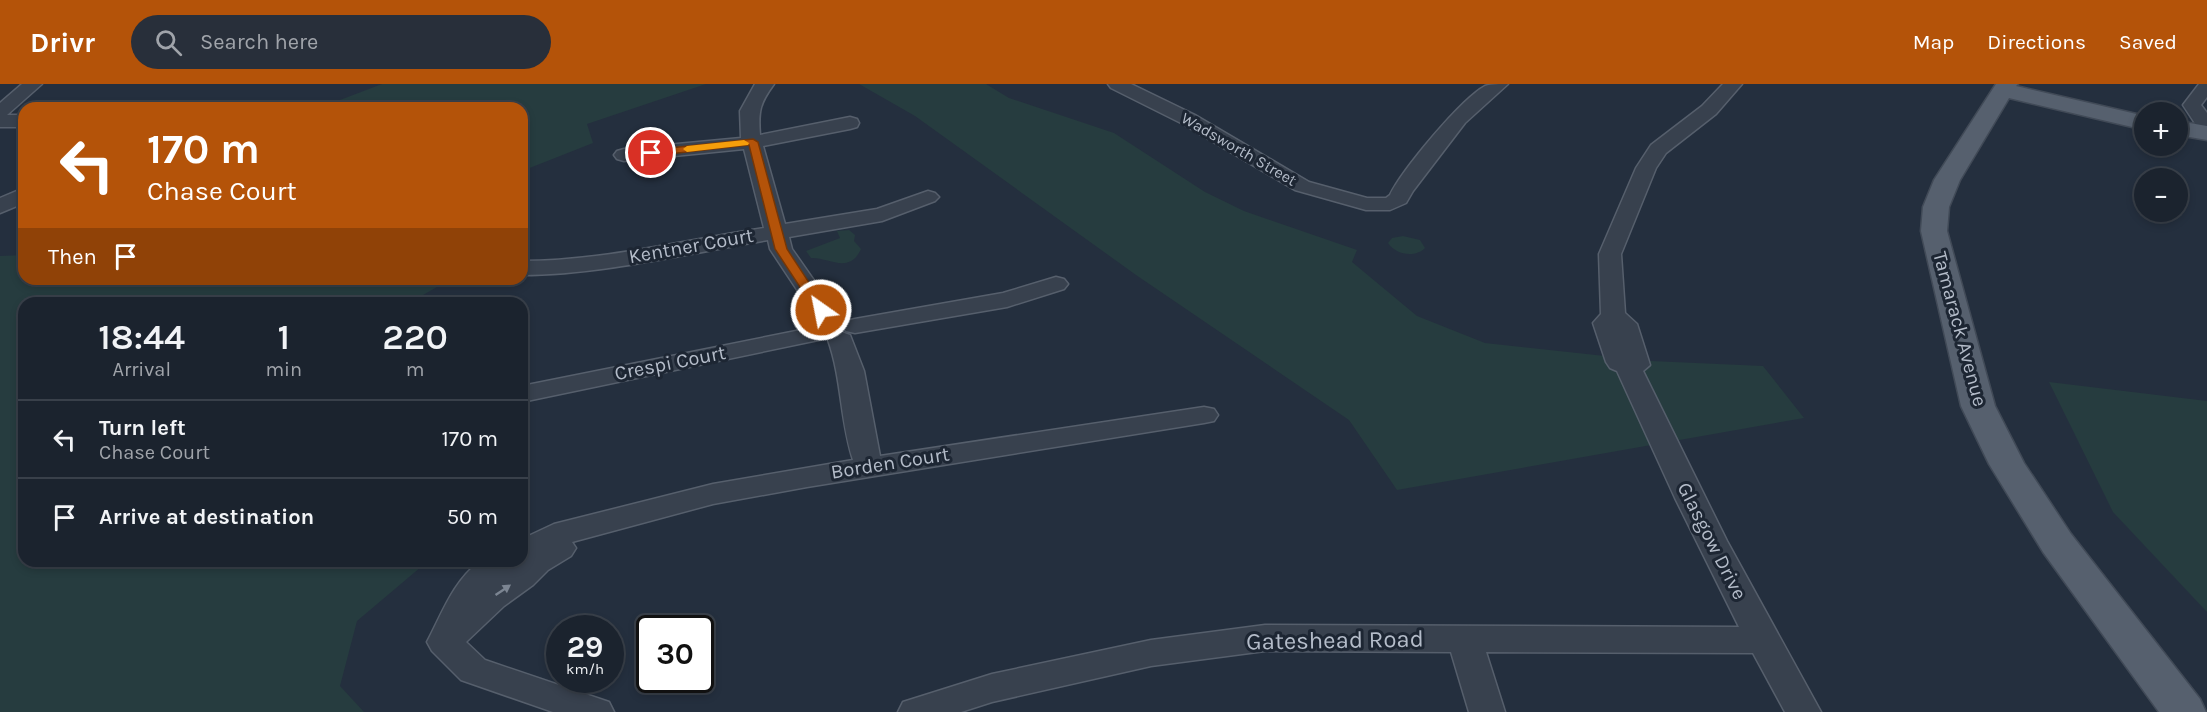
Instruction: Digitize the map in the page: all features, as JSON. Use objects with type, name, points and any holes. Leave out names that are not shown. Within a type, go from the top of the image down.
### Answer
[{"type":"main road","points":[[2005,87],[2134,120]]},
{"type":"main road","name":"Tamarack Avenue","points":[[2005,87],[1947,180],[1936,207],[1934,231],[1978,406],[2007,464],[2057,543],[2184,712]]},
{"type":"main road","points":[[2188,130],[2207,133]]},
{"type":"street","points":[[0,111],[33,84]]},
{"type":"street","points":[[765,84],[759,90],[749,111],[750,134],[781,249],[836,330],[851,363],[862,448],[869,466]]},
{"type":"street","name":"Wadsworth Street","points":[[1117,84],[1188,118],[1302,186],[1366,204],[1390,204],[1399,199],[1402,190],[1463,113],[1480,96],[1498,84]]},
{"type":"street","name":"Glasgow Drive","points":[[1732,84],[1709,110],[1658,149],[1646,168],[1610,254],[1612,316],[1605,323],[1618,362],[1628,366],[1659,435],[1762,640],[1803,712]]},
{"type":"street","points":[[2207,85],[2192,105],[2207,127]]},
{"type":"street","points":[[0,121],[18,121]]},
{"type":"street","points":[[624,155],[753,142],[850,123]]},
{"type":"street","points":[[0,207],[18,197]]},
{"type":"street","name":"Kentner Court","points":[[528,268],[548,268],[602,261],[882,215],[928,197]]},
{"type":"street","name":"Crespi Court","points":[[528,393],[836,330],[1007,300],[1056,284]]},
{"type":"street","name":"Borden Court","points":[[528,557],[569,542],[581,530],[713,494],[869,466],[1204,415]]},
{"type":"street","points":[[495,567],[485,574],[462,598],[444,642],[473,670],[596,712]]},
{"type":"street","name":"Borden Court","points":[[444,642],[492,597],[522,577],[524,567]]},
{"type":"street","name":"Gateshead Road","points":[[916,712],[992,688],[1184,648],[1265,638],[1762,640]]},
{"type":"street","points":[[1464,638],[1487,712]]},
{"type":"green space","points":[[382,84],[706,84],[587,124],[593,143],[528,169],[528,102],[335,102]]},
{"type":"green space","points":[[859,84],[986,84],[1009,98],[1114,133],[1205,192],[1244,211],[1357,250],[1352,262],[1417,316],[1485,343],[1651,361],[1763,366],[1804,418],[1397,490],[1349,420],[1136,275],[915,116]]},
{"type":"green space","points":[[849,230],[855,235],[854,241],[861,249],[851,261],[838,263],[811,258],[806,251],[840,238],[837,231]]},
{"type":"green space","points":[[1403,236],[1420,240],[1425,248],[1416,253],[1406,254],[1391,247],[1388,243],[1392,238]]},
{"type":"green space","points":[[18,255],[18,285],[440,285],[420,297],[18,297],[18,567],[421,567],[357,621],[340,686],[364,712],[0,712],[0,256]]},
{"type":"green space","points":[[2049,382],[2207,401],[2207,612],[2113,512]]},
{"type":"slow traffic","points":[[687,149],[744,143]]},
{"type":"route","points":[[651,153],[753,142],[781,249],[821,310]]}]
